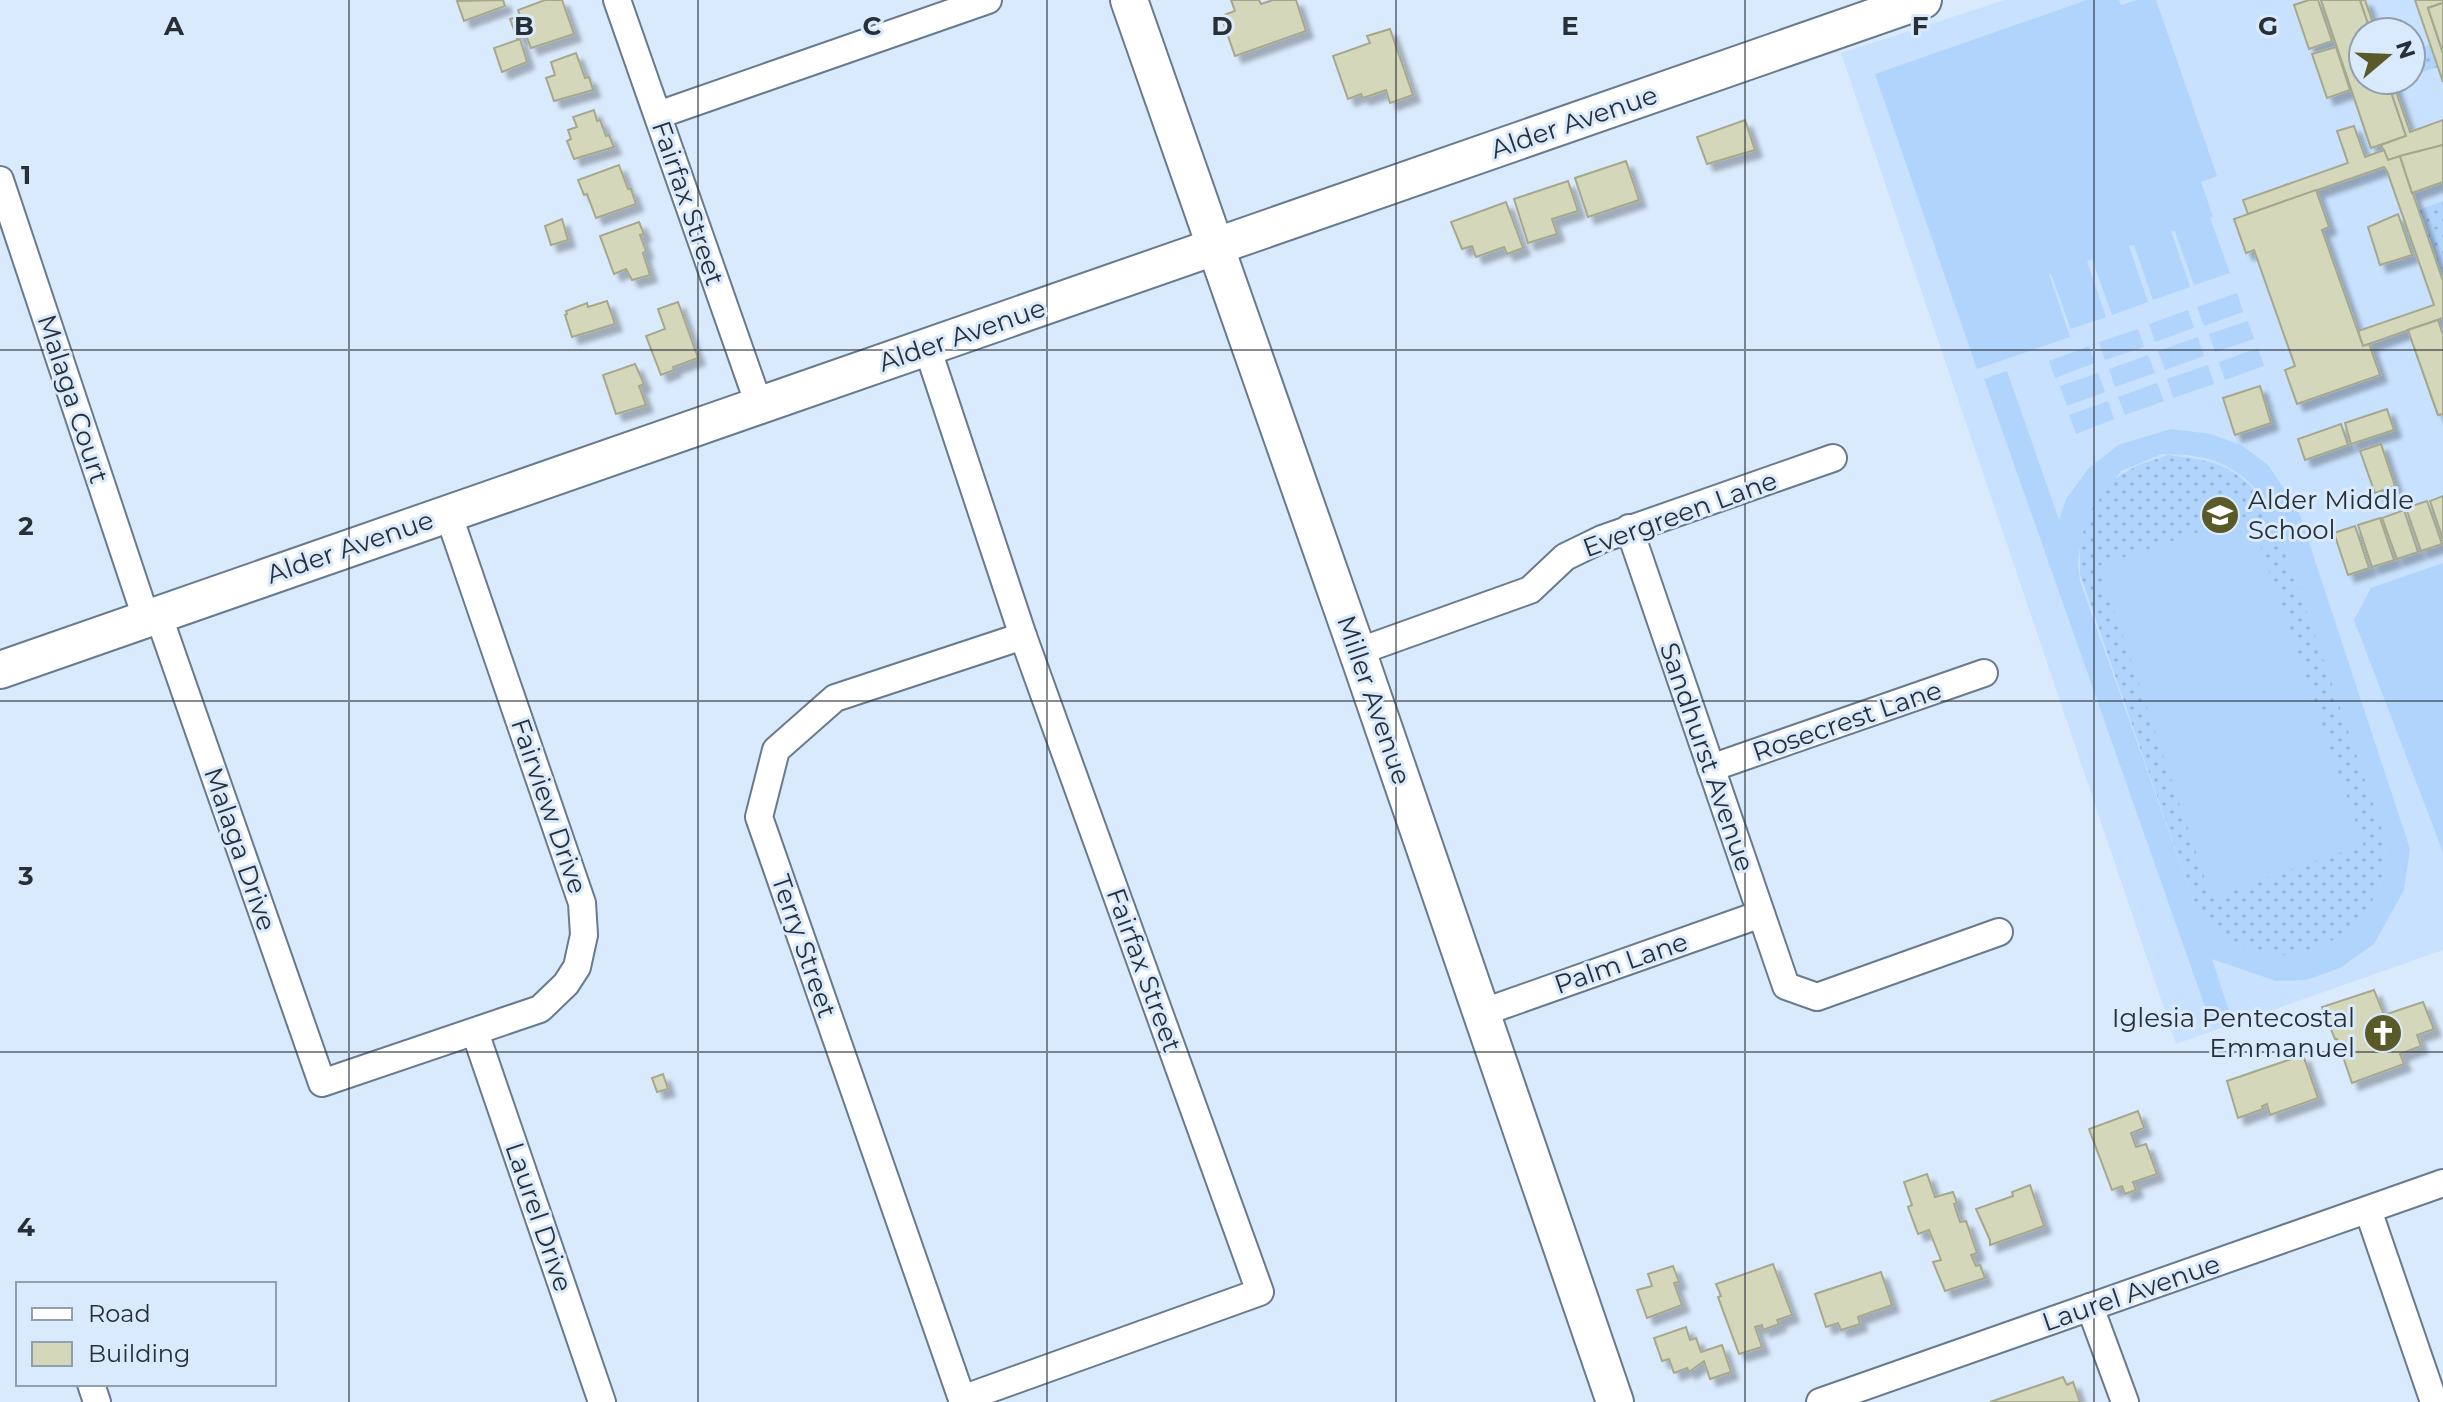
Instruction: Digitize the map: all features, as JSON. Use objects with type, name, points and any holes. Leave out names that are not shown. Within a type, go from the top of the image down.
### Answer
[{"type":"main road","name":"Miller Avenue","points":[[1129,0],[1615,1402]]},
{"type":"main road","name":"Alder Avenue","points":[[0,670],[1923,0]]},
{"type":"street","name":"Fairfax Street","points":[[617,0],[759,405]]},
{"type":"street","points":[[658,115],[988,0]]},
{"type":"street","name":"Malaga Court","points":[[0,180],[152,616]]},
{"type":"street","name":"Fairfax Street","points":[[927,347],[1023,636],[1260,1292],[962,1400]]},
{"type":"street","name":"Evergreen Lane","points":[[1357,652],[1530,590],[1565,557],[1629,528],[1833,458]]},
{"type":"street","name":"Fairview Drive","points":[[322,1083],[540,1009],[566,984],[577,967],[584,935],[582,903],[448,513]]},
{"type":"street","name":"Sandhurst Avenue","points":[[1629,528],[1786,986],[1817,997],[1999,932]]},
{"type":"street","name":"Malaga Drive","points":[[152,616],[322,1083]]},
{"type":"street","name":"Terry Street","points":[[962,1400],[759,817],[776,750],[835,698],[1023,636]]},
{"type":"street","name":"Rosecrest Lane","points":[[1711,768],[1984,673]]},
{"type":"street","name":"Palm Lane","points":[[1481,1013],[1761,914]]},
{"type":"street","name":"Laurel Drive","points":[[475,1032],[602,1402]]},
{"type":"street","name":"Laurel Avenue","points":[[1820,1402],[2443,1183]]},
{"type":"street","points":[[2368,1210],[2434,1402]]},
{"type":"street","points":[[2090,1307],[2125,1402]]},
{"type":"shaded area","name":"Alder Middle School","points":[[2005,0],[2443,0],[2443,950],[2176,1044],[1841,53]]},
{"type":"shaded area","points":[[2087,0],[2119,0],[2121,5],[2137,0],[2156,0],[2217,176],[2201,182],[2230,273],[2194,285],[2175,231],[2171,231],[2190,287],[2153,300],[2134,245],[2129,246],[2148,302],[2112,315],[2092,259],[2087,261],[2106,317],[2071,329],[2049,274],[2070,337],[1977,369],[1875,74]]},
{"type":"shaded area","points":[[2430,45],[2438,67],[2427,71],[2427,46]]},
{"type":"shaded area","points":[[2443,201],[2443,274],[2440,275],[2418,210]]},
{"type":"shaded area","points":[[2237,293],[2243,312],[2204,326],[2197,307]]},
{"type":"shaded area","points":[[2188,310],[2194,328],[2155,342],[2149,324]]},
{"type":"shaded area","points":[[2248,321],[2254,339],[2215,352],[2209,334]]},
{"type":"shaded area","points":[[2138,329],[2144,347],[2105,360],[2099,342]]},
{"type":"shaded area","points":[[2198,337],[2204,356],[2165,370],[2158,351]]},
{"type":"shaded area","points":[[2089,346],[2095,363],[2055,378],[2049,361]]},
{"type":"shaded area","points":[[2258,348],[2264,366],[2225,380],[2219,362]]},
{"type":"shaded area","points":[[2148,355],[2155,373],[2115,387],[2109,369]]},
{"type":"shaded area","points":[[2208,365],[2214,384],[2173,398],[2167,379]]},
{"type":"shaded area","points":[[2007,371],[2059,520],[2066,499],[2088,469],[2118,445],[2171,429],[2211,434],[2243,446],[2269,466],[2299,512],[2410,849],[2404,890],[2374,944],[2340,968],[2306,980],[2276,981],[2212,959],[2229,1011],[2209,1018],[1984,379]],"holes":[[[2162,454],[2211,460],[2237,472],[2271,508],[2384,834],[2386,859],[2379,889],[2363,917],[2340,937],[2314,949],[2287,956],[2241,946],[2215,929],[2194,903],[2080,581],[2078,563],[2081,538],[2091,510],[2121,471]]]},
{"type":"shaded area","points":[[2098,373],[2105,392],[2067,406],[2060,386]]},
{"type":"shaded area","points":[[2157,383],[2164,401],[2125,415],[2118,397]]},
{"type":"shaded area","points":[[2108,401],[2114,419],[2076,434],[2069,415]]},
{"type":"shaded area","points":[[2168,455],[2202,460],[2226,468],[2248,483],[2271,508],[2384,834],[2386,859],[2379,889],[2363,917],[2340,937],[2314,949],[2287,956],[2241,946],[2215,929],[2194,903],[2080,574],[2080,540],[2091,510],[2111,481],[2138,465]]},
{"type":"shaded area","points":[[2250,515],[2363,845],[2211,897],[2099,566]]},
{"type":"shaded area","points":[[2443,563],[2443,852],[2354,620],[2371,588]]},
{"type":"building","points":[[503,0],[505,6],[464,21],[457,1]]},
{"type":"building","points":[[545,0],[562,0],[574,34],[531,48],[526,35],[517,38],[510,19],[520,16],[518,10]]},
{"type":"building","points":[[1231,0],[1259,0],[1261,4],[1273,0],[1296,0],[1306,31],[1235,56],[1221,16],[1235,11]]},
{"type":"building","points":[[2318,0],[2332,41],[2309,49],[2294,5]]},
{"type":"building","points":[[2321,0],[2360,0],[2366,16],[2347,16],[2347,77]]},
{"type":"building","points":[[2321,0],[2360,0],[2366,16],[2347,16],[2347,77]]},
{"type":"building","points":[[2360,0],[2365,0],[2370,16],[2366,16]]},
{"type":"building","points":[[2415,0],[2443,0],[2443,3],[2428,8],[2443,53],[2443,82],[2427,35],[2427,16],[2420,16]]},
{"type":"building","points":[[2443,3],[2443,53],[2428,8]]},
{"type":"building","points":[[2443,3],[2443,53],[2428,8]]},
{"type":"building","points":[[1390,29],[1413,95],[1390,103],[1386,90],[1363,98],[1361,94],[1348,99],[1333,56],[1370,43],[1367,36]]},
{"type":"building","points":[[520,39],[527,62],[502,72],[494,48]]},
{"type":"building","points":[[2336,47],[2347,81],[2347,91],[2327,98],[2312,54]]},
{"type":"building","points":[[576,53],[593,90],[554,101],[546,78],[555,75],[551,62]]},
{"type":"building","points":[[2353,96],[2392,96],[2406,136],[2371,148]]},
{"type":"building","points":[[2353,96],[2392,96],[2406,136],[2371,148]]},
{"type":"building","points":[[2392,96],[2398,96],[2410,132],[2443,120],[2443,145],[2388,160],[2381,145],[2406,136]]},
{"type":"building","points":[[594,110],[597,121],[600,120],[614,147],[574,159],[567,141],[571,139],[568,130],[577,127],[573,117]]},
{"type":"building","points":[[1745,120],[1755,150],[1707,164],[1697,137]]},
{"type":"building","points":[[2354,126],[2365,157],[2384,150],[2388,160],[2400,156],[2443,281],[2443,318],[2363,346],[2358,331],[2434,305],[2384,167],[2248,214],[2243,200],[2348,163],[2337,131]]},
{"type":"building","points":[[2443,145],[2443,182],[2412,193],[2400,156]]},
{"type":"building","points":[[2443,145],[2443,182],[2412,193],[2400,156]]},
{"type":"building","points":[[1626,161],[1639,200],[1588,217],[1575,178]]},
{"type":"building","points":[[619,165],[636,204],[596,218],[578,180]]},
{"type":"building","points":[[1568,181],[1578,211],[1552,219],[1557,234],[1528,243],[1514,199]]},
{"type":"building","points":[[2316,190],[2329,227],[2322,230],[2363,346],[2369,344],[2380,375],[2297,404],[2285,370],[2295,366],[2254,250],[2246,253],[2234,219]]},
{"type":"building","points":[[1506,202],[1523,248],[1507,254],[1504,247],[1476,257],[1472,246],[1462,249],[1451,222]]},
{"type":"building","points":[[2398,214],[2412,255],[2380,265],[2368,227]]},
{"type":"building","points":[[562,219],[568,240],[551,245],[545,226]]},
{"type":"building","points":[[639,222],[644,234],[640,235],[650,275],[632,280],[626,269],[614,274],[600,236]]},
{"type":"building","points":[[607,301],[615,324],[572,337],[566,311],[587,303],[588,307]]},
{"type":"building","points":[[678,302],[698,358],[661,375],[646,336],[665,329],[658,309]]},
{"type":"building","points":[[2438,320],[2443,335],[2443,414],[2438,415],[2408,330]]},
{"type":"building","points":[[2438,320],[2443,335],[2443,414],[2438,415],[2408,330]]},
{"type":"building","points":[[635,364],[644,384],[639,386],[646,405],[616,414],[603,375]]},
{"type":"building","points":[[2260,386],[2271,423],[2235,435],[2223,398]]},
{"type":"building","points":[[2387,409],[2394,430],[2351,444],[2345,423]]},
{"type":"building","points":[[2341,424],[2348,445],[2305,460],[2298,439]]},
{"type":"building","points":[[2381,444],[2395,486],[2375,493],[2360,451]]},
{"type":"building","points":[[2443,496],[2443,539],[2430,501]]},
{"type":"building","points":[[2427,501],[2442,544],[2421,551],[2406,508]]},
{"type":"building","points":[[2404,510],[2418,552],[2397,559],[2382,518]]},
{"type":"building","points":[[2380,518],[2394,560],[2372,567],[2358,525]]},
{"type":"building","points":[[2355,526],[2369,568],[2348,575],[2334,533]]},
{"type":"building","points":[[2374,990],[2384,1015],[2423,1002],[2434,1029],[2417,1035],[2421,1046],[2400,1054],[2404,1064],[2352,1083],[2322,1007]]},
{"type":"building","points":[[2303,1055],[2318,1098],[2270,1115],[2267,1104],[2262,1106],[2263,1109],[2238,1118],[2227,1081]]},
{"type":"building","points":[[663,1074],[668,1089],[657,1092],[652,1078]]},
{"type":"building","points":[[2138,1111],[2144,1128],[2131,1133],[2136,1147],[2146,1144],[2157,1174],[2133,1182],[2136,1190],[2125,1194],[2122,1186],[2112,1190],[2089,1129]]},
{"type":"building","points":[[1927,1174],[1935,1197],[1953,1192],[1960,1222],[1966,1221],[1977,1253],[1971,1255],[1976,1266],[1980,1265],[1985,1278],[1945,1291],[1933,1262],[1941,1260],[1929,1230],[1918,1234],[1908,1207],[1912,1205],[1904,1182]]},
{"type":"building","points":[[2030,1185],[2044,1226],[1990,1245],[1976,1209],[2013,1196],[2012,1192]]},
{"type":"building","points":[[1773,1264],[1792,1315],[1777,1320],[1779,1324],[1763,1330],[1762,1325],[1755,1327],[1762,1347],[1739,1354],[1716,1284]]},
{"type":"building","points":[[1673,1266],[1679,1282],[1674,1283],[1682,1305],[1647,1318],[1637,1290],[1652,1286],[1648,1274]]},
{"type":"building","points":[[1881,1272],[1892,1305],[1858,1317],[1860,1324],[1841,1330],[1838,1323],[1826,1327],[1815,1294]]},
{"type":"building","points":[[1686,1327],[1690,1340],[1696,1338],[1701,1352],[1722,1345],[1731,1372],[1710,1379],[1704,1361],[1689,1372],[1687,1368],[1674,1373],[1669,1359],[1662,1361],[1654,1338]]},
{"type":"building","points":[[2063,1377],[2067,1385],[2073,1382],[2080,1402],[1990,1402]]},
{"type":"place","name":"Alder Middle School","points":[[2220,515]]},
{"type":"place","name":"Iglesia Pentecostal Emmanuel","points":[[2383,1033]]}]
